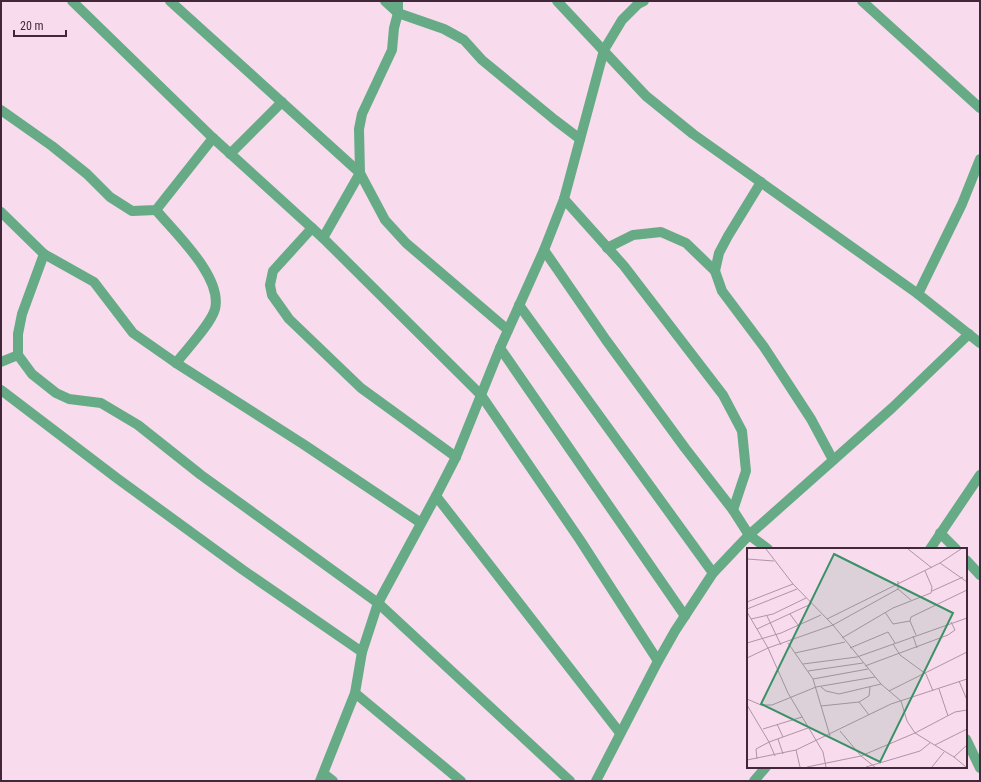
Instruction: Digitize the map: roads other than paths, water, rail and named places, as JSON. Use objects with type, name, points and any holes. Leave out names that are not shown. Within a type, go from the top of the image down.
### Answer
[{"type":"street","points":[[72,1],[213,138],[323,238],[481,395],[580,540],[658,661]]},
{"type":"street","points":[[170,1],[360,172],[385,220],[406,243],[508,330]]},
{"type":"street","points":[[385,1],[398,12],[444,28],[464,40],[482,60],[580,139]]},
{"type":"street","points":[[323,238],[360,172],[359,129],[362,114],[392,50],[394,28],[398,12],[398,1]]},
{"type":"street","points":[[556,1],[646,96],[693,134],[918,294],[980,343]]},
{"type":"street","points":[[333,781],[322,777],[355,693],[362,652],[378,603],[456,457],[500,348],[544,250],[564,199],[604,50],[622,20],[638,4],[644,1]]},
{"type":"street","points":[[862,1],[980,108]]},
{"type":"street","points":[[230,154],[282,102]]},
{"type":"street","points":[[1,110],[52,146],[87,174],[110,197],[132,211],[156,210],[213,138]]},
{"type":"street","points":[[918,294],[962,204],[980,159]]},
{"type":"street","points":[[715,271],[719,253],[761,182]]},
{"type":"street","points":[[564,199],[624,266],[723,395],[742,431],[746,471],[733,510]]},
{"type":"street","points":[[156,210],[204,266],[215,290],[215,309],[205,328],[176,363]]},
{"type":"street","points":[[1,212],[44,254],[94,282],[133,333],[176,363],[303,444],[421,523]]},
{"type":"street","points":[[312,228],[273,271],[270,285],[272,295],[289,319],[361,388],[456,457]]},
{"type":"street","points":[[607,248],[633,235],[661,232],[686,243],[715,271],[722,291],[764,347],[811,419],[833,460]]},
{"type":"street","points":[[544,250],[606,340],[685,448],[733,510],[749,534],[767,548]]},
{"type":"street","points":[[44,254],[22,314],[18,334],[18,355],[32,374],[56,393],[69,399],[101,403],[138,425],[201,475],[378,603],[570,781]]},
{"type":"street","points":[[519,305],[713,573]]},
{"type":"street","points":[[596,781],[658,661],[713,573],[749,534],[892,408],[969,334]]},
{"type":"street","points":[[500,348],[685,616]]},
{"type":"street","points":[[1,362],[18,355]]},
{"type":"street","points":[[1,390],[118,479],[231,561],[362,652]]},
{"type":"street","points":[[931,548],[980,475]]},
{"type":"street","points":[[436,496],[620,733]]},
{"type":"street","points":[[940,533],[955,548]]},
{"type":"street","points":[[967,561],[980,575]]},
{"type":"street","points":[[355,693],[460,781]]},
{"type":"street","points":[[967,741],[980,768]]},
{"type":"street","points":[[754,781],[765,768]]}]
